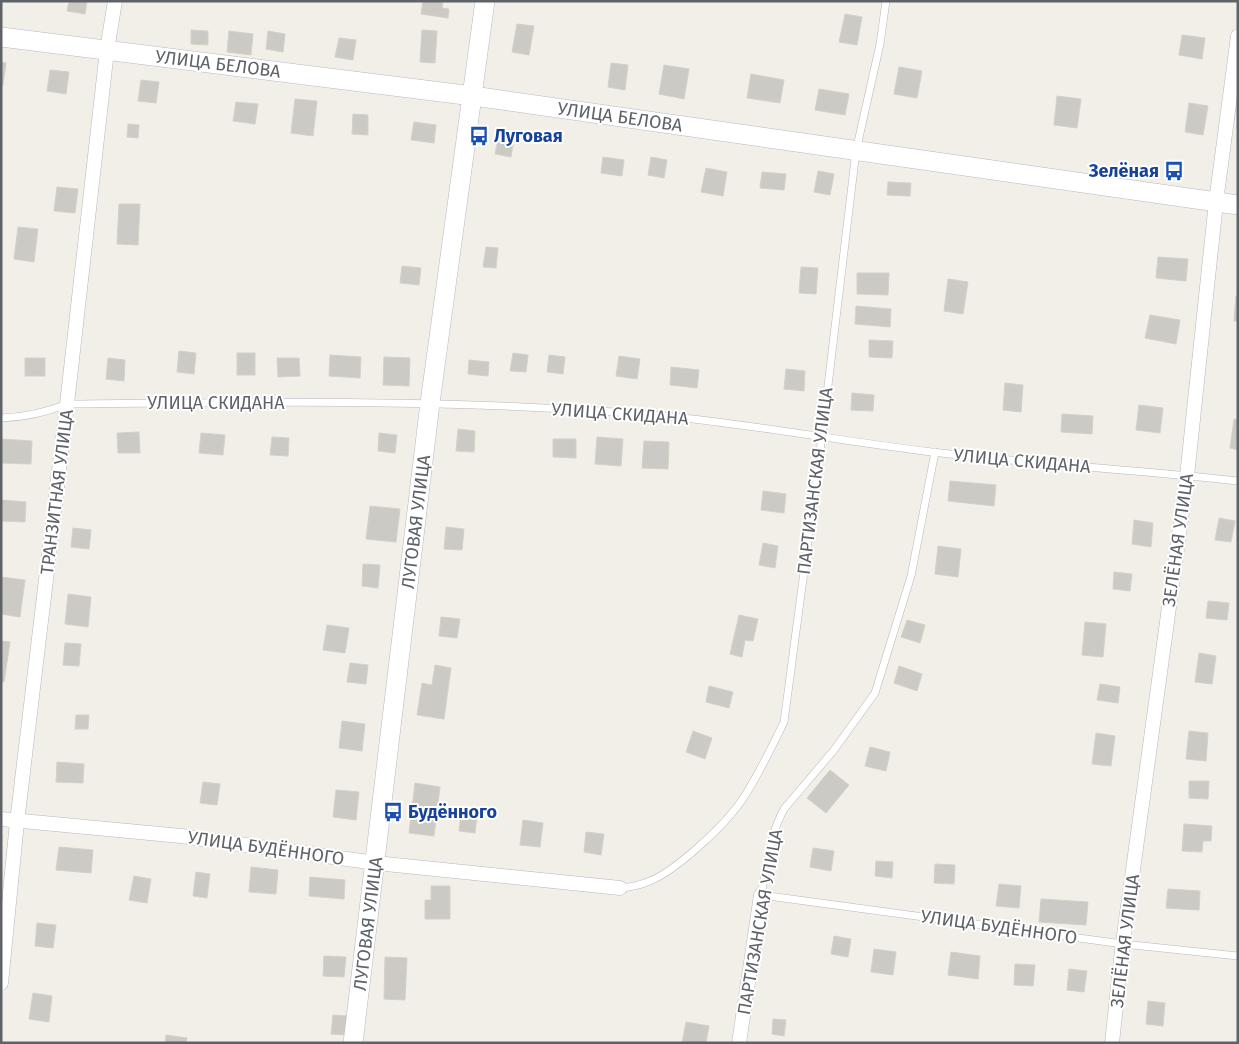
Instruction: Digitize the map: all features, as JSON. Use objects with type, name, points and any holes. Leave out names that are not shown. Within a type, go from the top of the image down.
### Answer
[{"type":"street","name":"ТРАНЗИТНАЯ УЛИЦА","points":[[1,983],[17,822],[68,404],[106,50],[115,1]]},
{"type":"street","name":"ЛУГОВАЯ УЛИЦА","points":[[353,1043],[430,403],[473,96],[484,1]]},
{"type":"street","name":"ЗЕЛЁНАЯ УЛИЦА","points":[[1112,1043],[1123,944],[1187,476],[1216,202],[1238,36]]},
{"type":"street","name":"УЛИЦА БЕЛОВА","points":[[1,37],[473,96],[1238,205]]},
{"type":"street","name":"УЛИЦА БУДЁННОГО","points":[[1,819],[180,836],[376,863],[620,888]]},
{"type":"street","name":"ПАРТИЗАНСКАЯ УЛИЦА","points":[[739,1043],[761,895]]},
{"type":"lane","name":"ПАРТИЗАНСКАЯ УЛИЦА","points":[[620,888],[636,886],[658,877],[712,834],[741,801],[764,762],[784,722],[822,436],[856,151],[880,44],[886,1]]},
{"type":"lane","name":"УЛИЦА СКИДАНА","points":[[1,418],[22,418],[45,413],[68,404],[430,403],[671,416],[935,452],[1238,481]]},
{"type":"lane","name":"ПАРТИЗАНСКАЯ УЛИЦА","points":[[761,895],[778,819],[784,809],[834,750],[875,693],[911,576],[935,452]]},
{"type":"lane","name":"УЛИЦА БУДЁННОГО","points":[[761,895],[1123,944],[1238,956]]},
{"type":"building","points":[[69,1],[87,1],[85,14],[67,11]]},
{"type":"building","points":[[423,1],[443,1],[442,8],[449,9],[448,18],[421,14]]},
{"type":"building","points":[[845,14],[862,17],[857,45],[839,42]]},
{"type":"building","points":[[517,24],[534,26],[529,55],[512,52]]},
{"type":"building","points":[[191,30],[208,31],[208,45],[191,44]]},
{"type":"building","points":[[422,30],[437,31],[435,63],[420,62]]},
{"type":"building","points":[[229,31],[253,34],[251,55],[227,52]]},
{"type":"building","points":[[268,31],[285,34],[283,52],[266,49]]},
{"type":"building","points":[[1182,35],[1205,38],[1202,59],[1179,55]]},
{"type":"building","points":[[339,38],[356,40],[353,60],[335,57]]},
{"type":"building","points":[[1,62],[6,63],[3,85],[1,84]]},
{"type":"building","points":[[611,63],[628,65],[625,90],[608,87]]},
{"type":"building","points":[[664,65],[689,69],[684,99],[659,94]]},
{"type":"building","points":[[899,67],[922,71],[917,98],[894,94]]},
{"type":"building","points":[[50,70],[69,72],[66,94],[47,91]]},
{"type":"building","points":[[751,74],[784,80],[780,103],[747,98]]},
{"type":"building","points":[[141,80],[159,82],[156,103],[138,101]]},
{"type":"building","points":[[819,89],[849,94],[845,115],[815,110]]},
{"type":"building","points":[[1057,96],[1081,99],[1077,128],[1054,125]]},
{"type":"building","points":[[295,99],[317,101],[313,136],[291,133]]},
{"type":"building","points":[[236,102],[258,104],[255,124],[233,121]]},
{"type":"building","points":[[1189,103],[1208,106],[1203,135],[1185,132]]},
{"type":"building","points":[[353,114],[368,115],[368,135],[352,134]]},
{"type":"building","points":[[414,122],[436,125],[434,143],[411,140]]},
{"type":"building","points":[[128,124],[139,125],[138,138],[127,137]]},
{"type":"building","points":[[500,130],[515,133],[511,157],[495,154]]},
{"type":"building","points":[[603,157],[624,160],[622,176],[601,173]]},
{"type":"building","points":[[651,157],[667,160],[664,178],[648,175]]},
{"type":"building","points":[[706,168],[727,172],[723,196],[701,192]]},
{"type":"building","points":[[818,171],[834,174],[830,195],[814,192]]},
{"type":"building","points":[[762,172],[786,174],[784,190],[760,188]]},
{"type":"building","points":[[888,182],[911,183],[910,196],[887,195]]},
{"type":"building","points":[[57,187],[78,189],[75,213],[54,211]]},
{"type":"building","points":[[119,204],[140,204],[138,245],[117,244]]},
{"type":"building","points":[[18,227],[38,229],[34,262],[14,259]]},
{"type":"building","points":[[486,247],[498,248],[496,268],[483,267]]},
{"type":"building","points":[[1158,257],[1188,259],[1186,281],[1156,278]]},
{"type":"building","points":[[402,266],[421,268],[419,285],[400,283]]},
{"type":"building","points":[[801,267],[818,268],[816,294],[799,293]]},
{"type":"building","points":[[857,273],[889,273],[888,295],[857,294]]},
{"type":"building","points":[[948,279],[968,282],[963,314],[944,311]]},
{"type":"building","points":[[1236,296],[1238,297],[1238,321],[1234,321]]},
{"type":"building","points":[[856,306],[891,309],[890,327],[855,324]]},
{"type":"building","points":[[1150,315],[1180,320],[1176,344],[1145,338]]},
{"type":"building","points":[[869,340],[893,341],[892,358],[869,357]]},
{"type":"building","points":[[179,351],[196,353],[194,374],[177,372]]},
{"type":"building","points":[[237,353],[255,353],[255,375],[237,375]]},
{"type":"building","points":[[513,353],[528,355],[526,372],[510,371]]},
{"type":"building","points":[[330,355],[361,357],[360,378],[329,376]]},
{"type":"building","points":[[549,355],[565,357],[563,374],[547,372]]},
{"type":"building","points":[[619,356],[640,359],[637,379],[616,376]]},
{"type":"building","points":[[384,357],[410,358],[409,386],[383,385]]},
{"type":"building","points":[[25,358],[45,358],[45,376],[25,376]]},
{"type":"building","points":[[108,358],[125,360],[124,381],[106,379]]},
{"type":"building","points":[[277,358],[299,358],[300,376],[278,377]]},
{"type":"building","points":[[469,360],[489,362],[488,376],[468,374]]},
{"type":"building","points":[[671,367],[699,370],[697,388],[670,385]]},
{"type":"building","points":[[786,369],[805,371],[804,391],[784,389]]},
{"type":"building","points":[[1005,383],[1023,385],[1021,412],[1003,410]]},
{"type":"building","points":[[852,393],[874,395],[873,411],[851,410]]},
{"type":"building","points":[[1139,405],[1163,408],[1160,433],[1136,430]]},
{"type":"building","points":[[1062,414],[1093,416],[1092,434],[1061,432]]},
{"type":"building","points":[[1234,419],[1238,420],[1238,450],[1230,448]]},
{"type":"building","points":[[458,429],[475,431],[474,452],[456,451]]},
{"type":"building","points":[[139,432],[140,453],[118,453],[117,433]]},
{"type":"building","points":[[201,433],[225,435],[223,455],[199,453]]},
{"type":"building","points":[[379,433],[397,435],[395,453],[378,451]]},
{"type":"building","points":[[272,437],[289,438],[288,456],[270,455]]},
{"type":"building","points":[[597,437],[623,439],[621,466],[595,464]]},
{"type":"building","points":[[1,439],[32,441],[31,464],[1,463]]},
{"type":"building","points":[[553,439],[576,439],[576,458],[553,457]]},
{"type":"building","points":[[644,441],[669,442],[668,469],[642,468]]},
{"type":"building","points":[[950,481],[996,485],[994,506],[948,501]]},
{"type":"building","points":[[763,491],[786,494],[784,513],[761,510]]},
{"type":"building","points":[[1,500],[26,502],[25,522],[1,521]]},
{"type":"building","points":[[370,506],[400,509],[396,542],[366,539]]},
{"type":"building","points":[[1219,518],[1235,521],[1231,542],[1215,540]]},
{"type":"building","points":[[1134,520],[1153,523],[1151,547],[1132,544]]},
{"type":"building","points":[[446,527],[464,529],[462,550],[444,549]]},
{"type":"building","points":[[73,528],[91,530],[89,549],[71,547]]},
{"type":"building","points":[[763,543],[778,546],[775,568],[759,565]]},
{"type":"building","points":[[938,546],[961,549],[958,577],[935,574]]},
{"type":"building","points":[[363,564],[380,565],[378,588],[362,586]]},
{"type":"building","points":[[1114,572],[1132,574],[1130,591],[1113,589]]},
{"type":"building","points":[[1,577],[25,580],[20,617],[1,614]]},
{"type":"building","points":[[68,594],[91,597],[88,627],[65,624]]},
{"type":"building","points":[[1208,601],[1229,603],[1227,620],[1206,618]]},
{"type":"building","points":[[739,615],[758,619],[753,641],[745,640],[742,657],[730,654]]},
{"type":"building","points":[[441,617],[460,619],[457,638],[439,636]]},
{"type":"building","points":[[907,620],[925,625],[920,643],[901,637]]},
{"type":"building","points":[[1085,622],[1106,624],[1103,657],[1082,655]]},
{"type":"building","points":[[327,625],[349,628],[345,653],[323,650]]},
{"type":"building","points":[[1,641],[10,642],[4,682],[1,682]]},
{"type":"building","points":[[65,643],[81,644],[79,666],[63,665]]},
{"type":"building","points":[[1199,653],[1216,656],[1212,684],[1195,682]]},
{"type":"building","points":[[350,663],[368,665],[366,684],[347,682]]},
{"type":"building","points":[[435,665],[451,668],[444,719],[417,715],[422,683],[432,685]]},
{"type":"building","points":[[899,666],[922,674],[917,691],[894,683]]},
{"type":"building","points":[[1100,684],[1120,687],[1118,703],[1097,700]]},
{"type":"building","points":[[709,686],[733,692],[729,708],[706,702]]},
{"type":"building","points":[[76,715],[89,715],[88,729],[75,729]]},
{"type":"building","points":[[342,721],[365,724],[362,751],[339,748]]},
{"type":"building","points":[[693,731],[712,738],[705,759],[686,752]]},
{"type":"building","points":[[1189,731],[1208,733],[1206,761],[1186,759]]},
{"type":"building","points":[[1096,733],[1115,736],[1111,766],[1092,764]]},
{"type":"building","points":[[870,747],[890,752],[886,771],[865,766]]},
{"type":"building","points":[[57,762],[84,764],[83,783],[56,782]]},
{"type":"building","points":[[830,770],[849,785],[826,813],[807,798]]},
{"type":"building","points":[[1189,781],[1209,781],[1208,799],[1189,798]]},
{"type":"building","points":[[203,782],[220,784],[217,805],[200,803]]},
{"type":"building","points":[[415,783],[440,787],[434,836],[409,833]]},
{"type":"building","points":[[336,790],[359,792],[356,820],[333,817]]},
{"type":"building","points":[[461,814],[477,816],[475,833],[459,831]]},
{"type":"building","points":[[523,820],[543,823],[540,847],[520,845]]},
{"type":"building","points":[[1184,824],[1212,826],[1211,841],[1203,841],[1202,852],[1182,851]]},
{"type":"building","points":[[586,832],[604,834],[601,855],[584,852]]},
{"type":"building","points":[[59,847],[93,850],[91,873],[56,870]]},
{"type":"building","points":[[813,848],[834,851],[831,871],[810,867]]},
{"type":"building","points":[[876,861],[893,862],[892,878],[875,876]]},
{"type":"building","points":[[935,864],[955,865],[954,884],[934,883]]},
{"type":"building","points":[[251,867],[278,870],[276,894],[249,892]]},
{"type":"building","points":[[196,872],[210,874],[207,898],[193,896]]},
{"type":"building","points":[[134,876],[151,879],[147,903],[129,900]]},
{"type":"building","points":[[310,877],[345,880],[344,899],[309,896]]},
{"type":"building","points":[[999,884],[1021,886],[1019,908],[996,906]]},
{"type":"building","points":[[431,886],[450,886],[450,919],[425,919],[425,900],[431,900]]},
{"type":"building","points":[[1168,889],[1200,891],[1199,910],[1166,908]]},
{"type":"building","points":[[1041,899],[1088,902],[1086,925],[1039,922]]},
{"type":"building","points":[[37,923],[56,925],[53,948],[35,946]]},
{"type":"building","points":[[834,936],[851,939],[848,957],[831,954]]},
{"type":"building","points":[[874,949],[896,952],[893,975],[871,972]]},
{"type":"building","points":[[951,952],[980,956],[978,979],[948,975]]},
{"type":"building","points":[[324,956],[346,957],[344,977],[323,976]]},
{"type":"building","points":[[385,957],[407,958],[405,1000],[384,999]]},
{"type":"building","points":[[1015,964],[1035,965],[1033,986],[1014,985]]},
{"type":"building","points":[[1069,969],[1087,971],[1084,992],[1067,990]]},
{"type":"building","points":[[33,993],[52,996],[49,1022],[29,1019]]},
{"type":"building","points":[[1148,1001],[1165,1003],[1163,1026],[1146,1024]]},
{"type":"building","points":[[333,1015],[347,1016],[345,1035],[331,1034]]},
{"type":"building","points":[[773,1019],[786,1020],[784,1036],[772,1034]]},
{"type":"building","points":[[686,1022],[709,1026],[706,1043],[682,1043]]},
{"type":"building","points":[[166,1035],[187,1038],[186,1043],[165,1043]]},
{"type":"place","name":"Луговая","points":[[479,136]]},
{"type":"place","name":"Зелёная","points":[[1174,171]]},
{"type":"place","name":"Будённого","points":[[393,812]]}]
